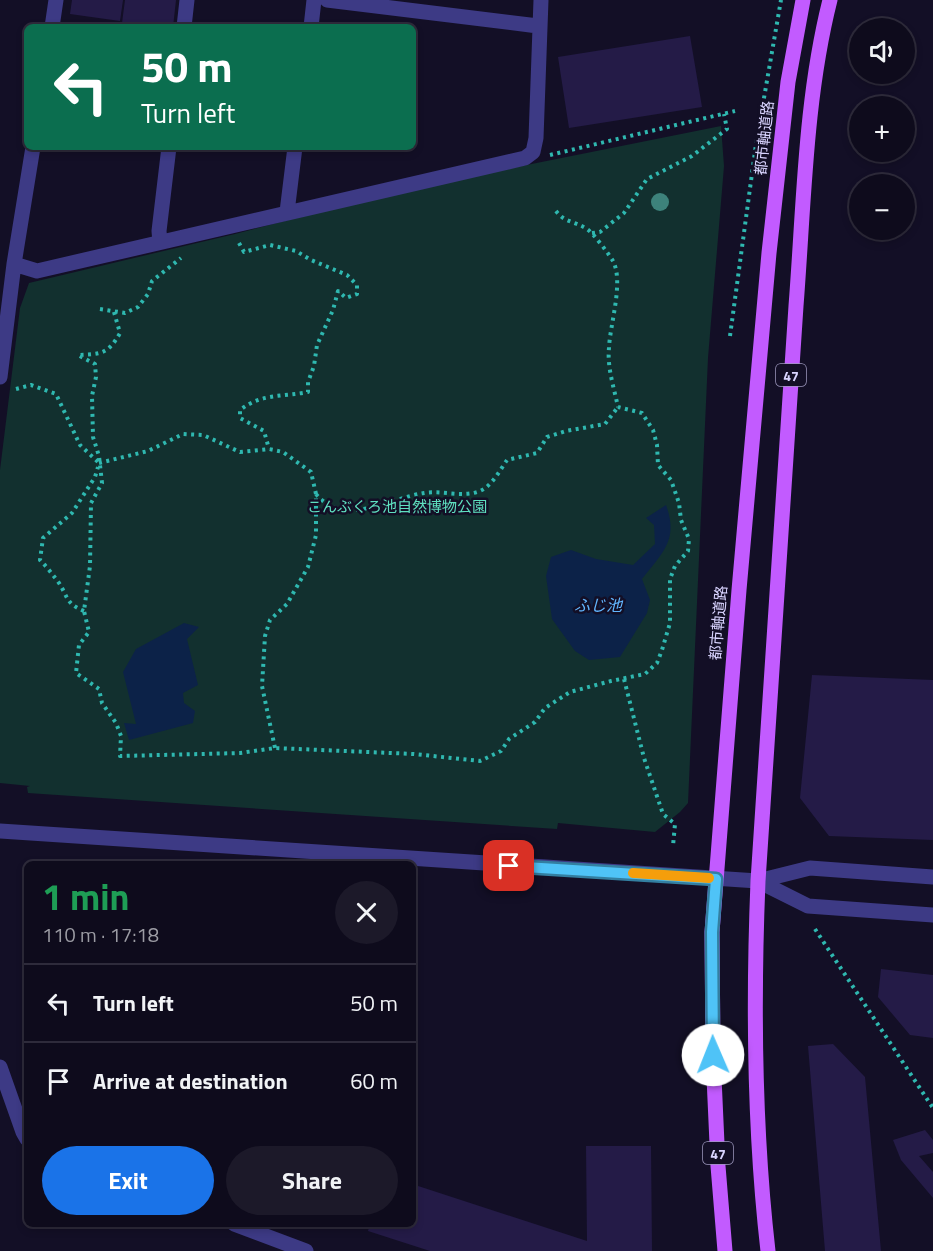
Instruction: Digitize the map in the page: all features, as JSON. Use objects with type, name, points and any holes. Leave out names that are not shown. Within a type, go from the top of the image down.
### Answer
[{"type":"main road","name":"都市軸道路","points":[[725,1251],[713,1055],[712,932],[769,253],[788,82],[803,0]]},
{"type":"main road","name":"47","points":[[768,1251],[759,1147],[756,934],[758,881],[786,442],[811,109],[821,35],[830,0]]},
{"type":"street","points":[[52,24],[56,0]]},
{"type":"street","points":[[184,24],[188,0]]},
{"type":"street","points":[[311,24],[314,0]]},
{"type":"street","points":[[327,0],[538,26]]},
{"type":"street","points":[[14,264],[37,271],[525,158],[532,152],[536,138],[538,26],[541,0]]},
{"type":"street","points":[[0,377],[14,264],[33,150]]},
{"type":"street","points":[[160,242],[159,231],[169,150]]},
{"type":"street","points":[[287,212],[296,150]]},
{"type":"street","points":[[0,831],[716,879],[758,881],[810,868],[933,877]]},
{"type":"street","points":[[758,881],[808,906],[933,915]]},
{"type":"street","points":[[0,1067],[24,1134]]},
{"type":"street","points":[[242,1227],[306,1251]]},
{"type":"path","points":[[730,336],[756,144],[781,0]]},
{"type":"path","points":[[532,152],[541,157],[735,111]]},
{"type":"path","points":[[592,233],[600,232],[624,213],[647,178],[692,156],[727,129],[724,114]]},
{"type":"path","points":[[316,494],[322,502],[338,509],[357,509],[379,507],[425,493],[456,494],[480,491],[497,475],[507,460],[537,453],[548,437],[566,431],[605,424],[618,407],[608,350],[617,276],[613,261],[592,233],[585,227],[561,218],[556,211]]},
{"type":"path","points":[[231,244],[240,243],[244,252],[270,246],[296,252],[347,275],[357,285],[357,294],[346,298],[338,291],[333,310],[317,345],[314,366],[308,382],[309,392],[291,396],[264,397],[240,410],[240,418],[264,431],[269,449]]},
{"type":"path","points":[[100,309],[124,313],[138,307],[148,294],[152,281],[186,253]]},
{"type":"path","points":[[114,312],[120,333],[112,348],[99,353],[78,355],[95,364],[92,423],[102,483],[91,503],[90,566],[84,611],[89,632],[79,645],[76,673],[99,689],[102,703],[116,723],[121,736],[120,756],[240,753],[275,748],[414,754],[480,761],[501,751],[509,739],[535,722],[545,708],[570,692],[645,674],[657,663],[670,623],[670,579],[675,566],[688,551],[688,539],[671,480],[658,465],[657,445],[653,430],[642,413],[618,407]]},
{"type":"path","points":[[10,390],[31,385],[56,393],[80,445],[99,463]]},
{"type":"path","points":[[99,463],[148,451],[183,434],[203,435],[240,452],[269,449],[283,452],[311,472],[316,494],[316,535],[308,567],[287,604],[270,620],[266,636],[262,686],[275,748]]},
{"type":"path","points":[[84,611],[73,607],[61,586],[40,560],[43,538],[72,513],[95,477],[99,463]]},
{"type":"path","points":[[624,679],[644,758],[660,807],[663,814],[675,824],[673,846]]},
{"type":"path","points":[[814,929],[933,1108]]},
{"type":"green space","name":"こんぶくろ池自然博物公園","points":[[721,126],[724,166],[708,358],[688,803],[680,812],[655,832],[558,823],[557,829],[28,793],[27,787],[30,786],[0,783],[0,470],[20,308],[29,283],[235,234],[403,190]]},
{"type":"water","name":"ふじ池","points":[[666,505],[670,517],[669,537],[662,553],[642,579],[650,600],[647,613],[620,657],[589,660],[575,651],[552,619],[546,576],[551,557],[571,550],[596,559],[633,565],[655,544],[654,525],[646,518]]},
{"type":"water","points":[[184,623],[199,627],[187,639],[198,685],[183,693],[184,703],[195,711],[193,723],[129,740],[124,723],[136,724],[123,672],[136,649]]},
{"type":"building","points":[[72,0],[123,0],[120,21],[70,14]]},
{"type":"building","points":[[125,0],[176,0],[173,24],[122,23]]},
{"type":"building","points":[[690,36],[702,107],[569,128],[558,57]]},
{"type":"building","points":[[812,675],[933,680],[933,840],[829,836],[800,798]]},
{"type":"building","points":[[881,969],[933,975],[933,1038],[910,1035],[878,997]]},
{"type":"building","points":[[833,1044],[865,1077],[881,1251],[825,1251],[808,1046]]},
{"type":"building","points":[[925,1130],[933,1140],[933,1153],[919,1156],[933,1172],[933,1198],[901,1160],[893,1140]]},
{"type":"building","points":[[586,1146],[651,1146],[652,1251],[430,1251],[368,1231],[369,1227],[416,1227],[416,1185],[587,1241]]},
{"type":"slow traffic","points":[[633,873],[709,878]]},
{"type":"route","points":[[509,866],[716,879],[711,978],[713,1055]]}]
